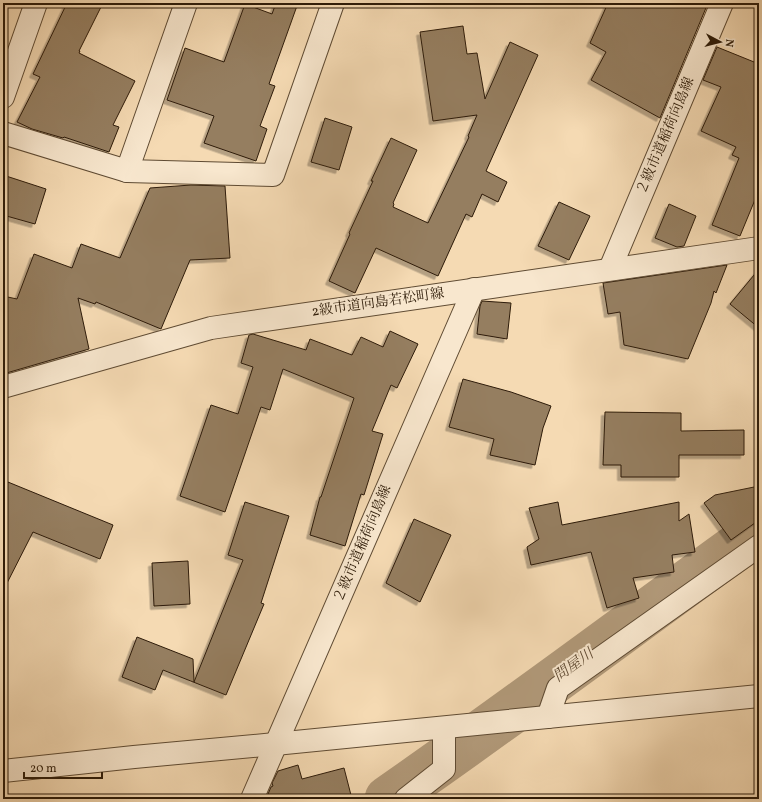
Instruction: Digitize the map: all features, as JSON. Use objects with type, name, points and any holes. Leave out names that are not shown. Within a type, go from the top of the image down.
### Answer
[{"type":"street","points":[[3,97],[36,3]]},
{"type":"street","points":[[127,171],[186,3]]},
{"type":"street","points":[[3,133],[127,171],[273,175],[333,3]]},
{"type":"street","name":"２級市道稲荷向島線","points":[[610,268],[722,3]]},
{"type":"street","name":"2級市道向島若松町線","points":[[3,387],[211,328],[610,268],[759,248]]},
{"type":"street","name":"２級市道稲荷向島線","points":[[252,799],[474,289]]},
{"type":"street","points":[[548,717],[558,688],[759,546]]},
{"type":"street","points":[[3,771],[759,696]]},
{"type":"street","points":[[406,799],[444,769],[444,728]]},
{"type":"building","points":[[67,3],[103,3],[79,53],[135,81],[113,125],[119,127],[109,152],[64,137],[63,138],[32,129],[17,122],[40,77],[33,74]]},
{"type":"building","points":[[276,3],[298,3],[269,84],[275,86],[260,126],[267,129],[256,161],[204,143],[214,116],[167,100],[185,48],[224,62],[245,4],[272,14]]},
{"type":"building","points":[[608,3],[708,3],[660,118],[591,80],[606,52],[590,43]]},
{"type":"building","points":[[463,26],[467,54],[477,53],[485,99],[510,42],[538,55],[486,171],[507,182],[498,202],[482,194],[472,217],[466,214],[438,276],[376,248],[355,293],[329,281],[373,181],[371,181],[391,138],[417,150],[393,203],[393,207],[428,223],[469,137],[468,136],[477,115],[433,121],[420,32]]},
{"type":"building","points":[[717,47],[759,64],[759,190],[740,236],[712,225],[739,158],[732,155],[736,147],[701,131],[721,87],[703,80]]},
{"type":"building","points":[[325,118],[352,127],[339,170],[311,162]]},
{"type":"building","points":[[3,175],[46,189],[35,224],[3,215]]},
{"type":"building","points":[[191,185],[225,186],[230,258],[190,260],[161,329],[96,302],[95,304],[78,298],[89,349],[3,374],[3,296],[17,299],[34,254],[72,268],[81,244],[120,258],[150,188]]},
{"type":"building","points":[[559,202],[590,216],[569,260],[538,246]]},
{"type":"building","points":[[669,204],[696,216],[684,246],[677,247],[655,238]]},
{"type":"building","points":[[727,265],[716,293],[714,291],[711,303],[688,359],[624,345],[620,312],[608,314],[603,283]]},
{"type":"building","points":[[759,269],[759,328],[730,304]]},
{"type":"building","points":[[482,301],[511,303],[507,339],[477,334],[480,306]]},
{"type":"building","points":[[390,331],[418,344],[397,388],[391,385],[372,431],[383,434],[364,495],[361,494],[345,546],[310,535],[320,497],[354,398],[283,369],[270,410],[261,407],[225,512],[180,496],[211,405],[238,414],[253,367],[241,363],[249,335],[253,334],[306,350],[310,339],[352,355],[361,337],[383,347]]},
{"type":"building","points":[[463,379],[511,392],[551,406],[543,428],[535,465],[490,455],[494,439],[449,427]]},
{"type":"building","points":[[605,412],[681,413],[681,431],[744,430],[744,455],[679,455],[679,477],[621,477],[621,465],[603,465]]},
{"type":"building","points":[[3,480],[113,525],[100,559],[33,532],[3,591]]},
{"type":"building","points":[[759,486],[759,520],[731,540],[704,503],[715,495]]},
{"type":"building","points":[[245,502],[289,516],[261,603],[264,604],[226,695],[163,670],[155,690],[122,677],[137,637],[193,659],[194,682],[243,560],[228,555]]},
{"type":"building","points":[[558,502],[562,525],[679,502],[679,521],[689,514],[695,552],[672,555],[674,572],[633,578],[639,598],[607,608],[591,552],[531,565],[527,547],[539,539],[529,508]]},
{"type":"building","points":[[414,519],[451,535],[420,602],[386,583]]},
{"type":"building","points":[[188,561],[190,604],[154,606],[152,563]]},
{"type":"building","points":[[298,765],[302,779],[344,768],[352,799],[266,799],[271,787],[273,786],[272,783],[278,771]]},
{"type":"waterway","name":"問屋川","points":[[388,799],[482,733],[759,531]]}]
